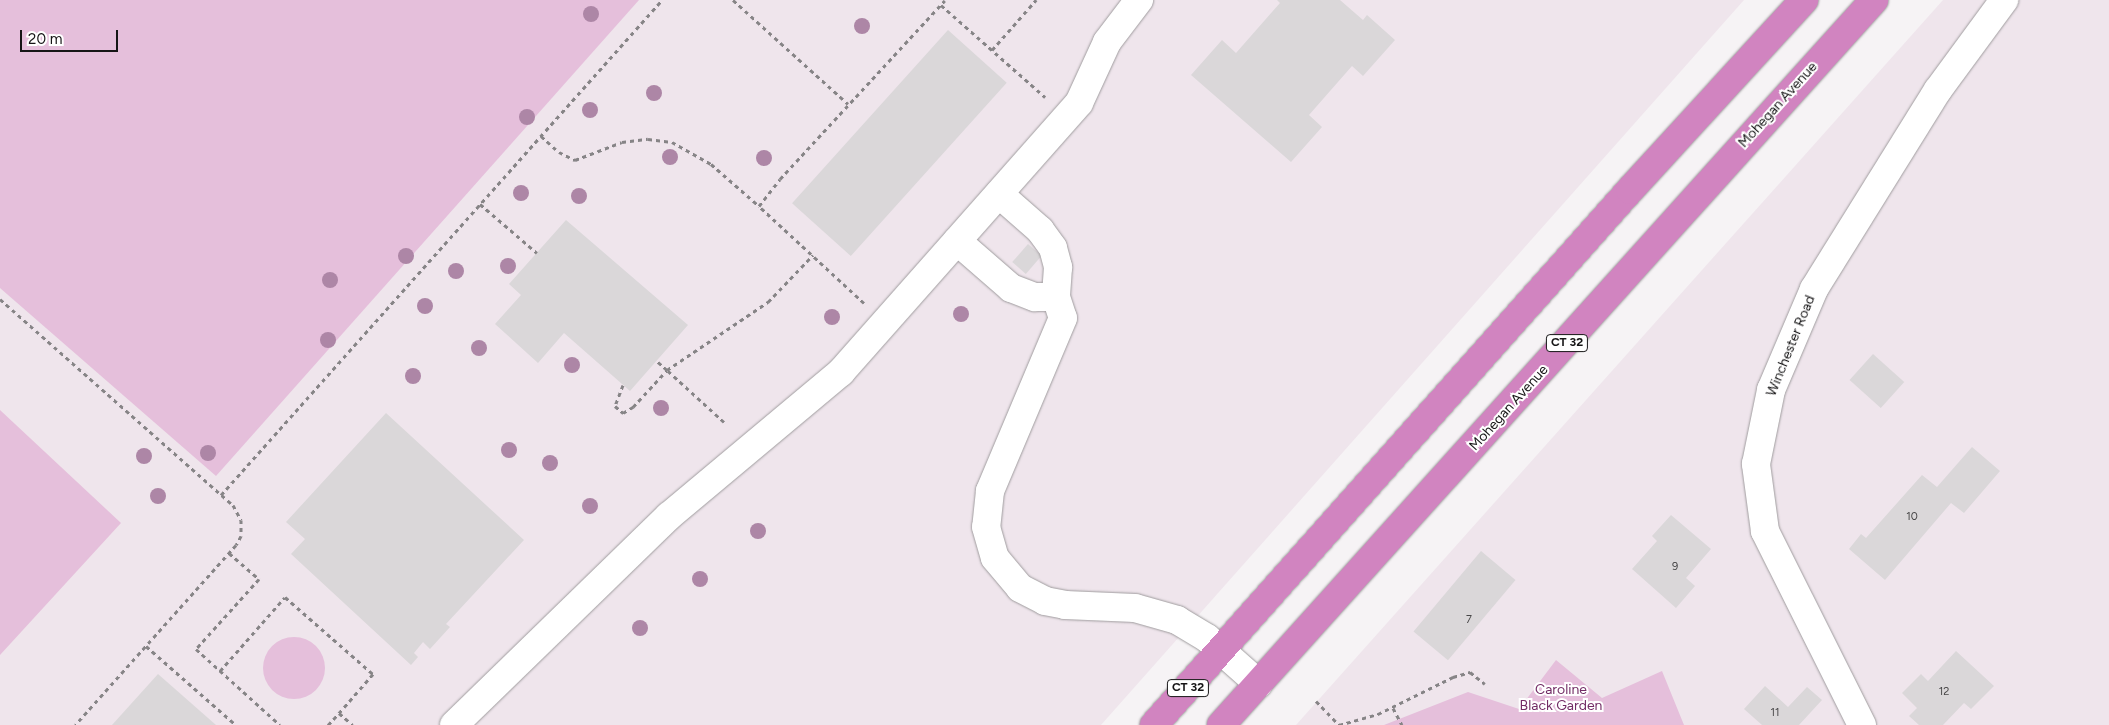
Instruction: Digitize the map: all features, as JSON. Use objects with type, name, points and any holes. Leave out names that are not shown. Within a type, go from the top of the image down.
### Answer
[{"type":"highway","name":"CT 32","points":[[1154,725],[1804,0]]},
{"type":"highway","name":"Mohegan Avenue","points":[[1221,725],[1874,0]]},
{"type":"street","points":[[454,725],[669,516],[728,463],[834,379],[1079,104],[1107,42],[1139,0]]},
{"type":"street","name":"Winchester Road","points":[[1862,725],[1765,531],[1756,464],[1765,418],[1771,390],[1814,289],[1938,90],[2004,0]]},
{"type":"street","points":[[999,194],[1040,230],[1053,248],[1058,267],[1056,297],[1062,311],[1062,324],[1000,464],[988,500],[986,526],[996,558],[1009,578],[1038,598],[1065,605],[1135,608],[1154,612],[1190,627],[1221,650],[1259,684]]},
{"type":"street","points":[[957,241],[1011,288],[1028,296],[1056,297]]},
{"type":"path","points":[[221,495],[662,0]]},
{"type":"path","points":[[733,0],[848,104]]},
{"type":"path","points":[[759,206],[848,104],[945,0]]},
{"type":"path","points":[[992,50],[1036,0]]},
{"type":"path","points":[[941,5],[1050,102]]},
{"type":"path","points":[[541,136],[560,152],[575,160],[622,142],[648,139],[672,142],[711,164],[868,306]]},
{"type":"path","points":[[480,204],[537,253]]},
{"type":"path","points":[[623,385],[616,406],[623,413],[633,407],[667,370],[768,302],[813,255]]},
{"type":"path","points":[[0,298],[221,495],[238,511],[241,520],[240,538],[229,553],[75,725]]},
{"type":"path","points":[[657,361],[724,422]]},
{"type":"path","points":[[229,553],[259,579],[196,649],[280,725]]},
{"type":"path","points":[[220,671],[285,597],[373,674],[328,725]]},
{"type":"path","points":[[146,646],[236,725]]},
{"type":"path","points":[[1316,701],[1339,725],[1393,708],[1453,677],[1470,672],[1485,684]]},
{"type":"path","points":[[1393,708],[1402,725]]},
{"type":"path","points":[[339,713],[353,725]]},
{"type":"shaded area","points":[[0,0],[1744,0],[1101,725],[0,725]]},
{"type":"shaded area","points":[[1943,0],[2109,0],[2109,725],[1296,725]]},
{"type":"green space","points":[[0,0],[639,0],[216,476],[0,288]]},
{"type":"green space","points":[[0,410],[121,523],[0,655]]},
{"type":"green space","points":[[288,637],[300,637],[316,646],[323,656],[325,668],[323,680],[316,690],[300,699],[288,699],[277,694],[268,685],[263,674],[263,662],[268,651],[277,642]]},
{"type":"green space","name":"Caroline Black Garden","points":[[1556,660],[1602,698],[1662,671],[1684,725],[1384,725],[1468,692],[1519,709]]},
{"type":"building","points":[[1277,0],[1340,0],[1363,20],[1367,15],[1395,40],[1363,76],[1352,66],[1309,115],[1322,127],[1291,162],[1191,75],[1222,40],[1236,53],[1280,3]]},
{"type":"building","points":[[948,30],[1007,83],[851,256],[792,203]]},
{"type":"building","points":[[566,220],[688,325],[630,391],[564,333],[538,363],[495,324],[521,295],[509,284]]},
{"type":"building","points":[[1028,244],[1042,256],[1026,274],[1012,262]]},
{"type":"building","points":[[1873,354],[1904,382],[1881,408],[1850,380]]},
{"type":"building","points":[[386,413],[524,540],[446,624],[450,627],[430,649],[423,642],[414,653],[418,657],[411,665],[291,554],[305,539],[286,522]]},
{"type":"building","points":[[1972,447],[2000,471],[1964,513],[1951,503],[1885,580],[1849,549],[1861,534],[1866,538],[1922,475],[1937,487]]},
{"type":"building","points":[[1671,515],[1711,549],[1686,578],[1695,586],[1676,608],[1632,569],[1657,541],[1652,536]]},
{"type":"building","points":[[1481,551],[1515,580],[1448,660],[1414,631]]},
{"type":"building","points":[[1956,651],[1994,686],[1971,709],[1964,703],[1943,725],[1919,725],[1909,716],[1917,708],[1902,693],[1921,674],[1928,681]]},
{"type":"building","points":[[158,674],[216,725],[112,725]]},
{"type":"building","points":[[1765,686],[1788,707],[1807,687],[1822,700],[1799,725],[1762,725],[1744,709]]}]
